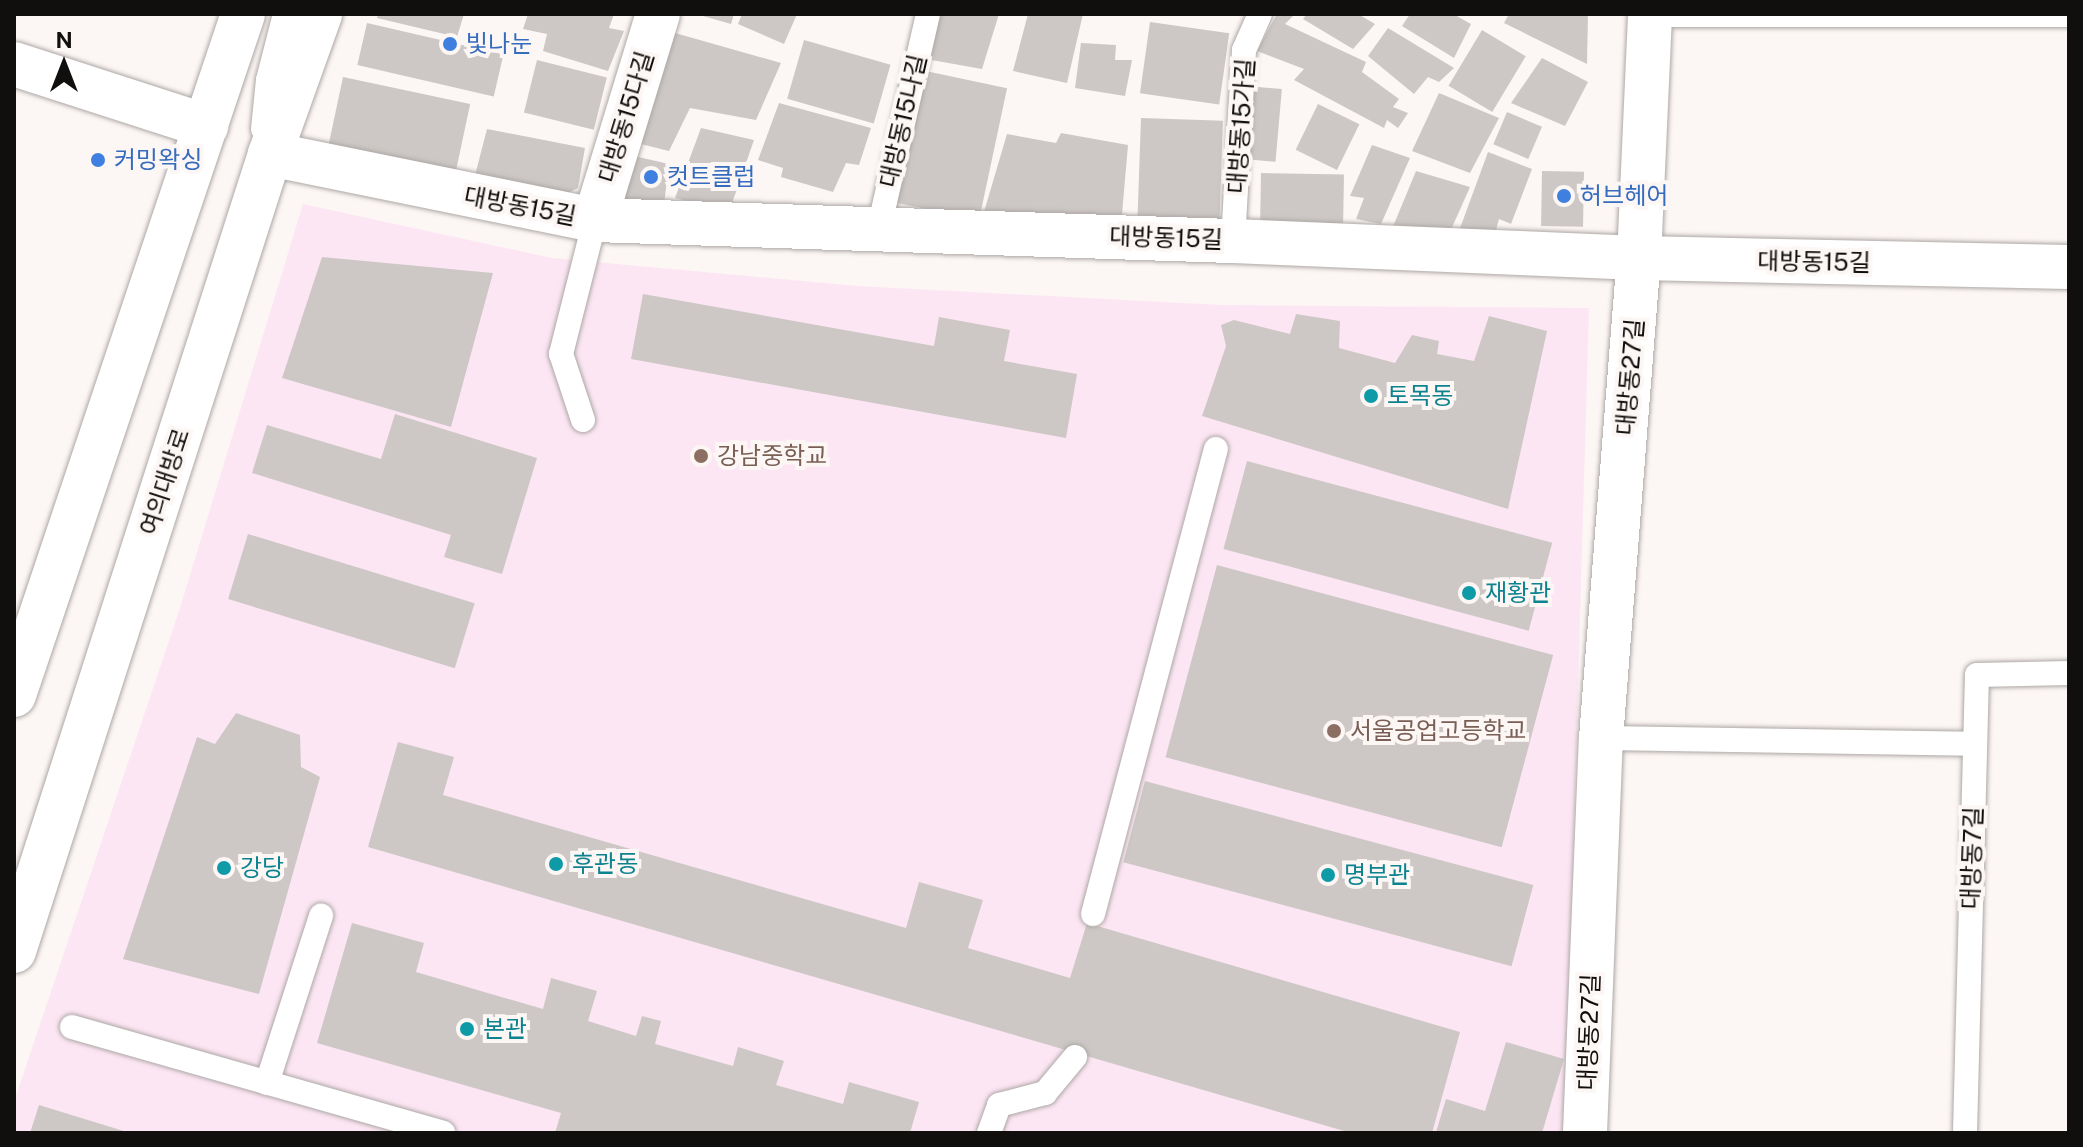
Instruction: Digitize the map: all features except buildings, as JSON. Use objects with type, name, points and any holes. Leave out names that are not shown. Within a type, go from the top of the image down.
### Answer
[{"type":"street","points":[[14,695],[243,14]]},
{"type":"street","name":"여의대방로","points":[[14,951],[270,154],[320,14]]},
{"type":"street","name":"대방동15다길","points":[[595,220],[658,14]]},
{"type":"street","name":"대방동27길","points":[[1585,1133],[1601,738],[1639,258],[1650,14]]},
{"type":"street","points":[[14,64],[206,126]]},
{"type":"street","name":"대방동15길","points":[[270,154],[595,220],[1639,258],[2069,267]]},
{"type":"lane","points":[[255,203],[268,80],[285,14]]},
{"type":"lane","name":"대방동15나길","points":[[879,228],[928,14]]},
{"type":"lane","name":"대방동15가길","points":[[1233,241],[1244,50],[1260,14]]},
{"type":"lane","points":[[1650,14],[2069,15]]},
{"type":"lane","points":[[583,420],[561,354],[595,220]]},
{"type":"lane","points":[[1093,914],[1216,449]]},
{"type":"lane","name":"대방동7길","points":[[1965,1133],[1977,675],[2069,673]]},
{"type":"lane","points":[[1601,738],[1975,744]]},
{"type":"lane","points":[[267,1083],[321,916]]},
{"type":"lane","points":[[72,1027],[443,1133]]},
{"type":"lane","points":[[989,1133],[999,1105],[1045,1093],[1075,1057]]},
{"type":"shaded area","name":"서울공업고등학교","points":[[303,204],[552,258],[857,286],[1220,305],[1589,308],[1565,1133],[14,1133],[14,1102],[180,608]]},
{"type":"place","name":"빛나눈","points":[[450,44]]},
{"type":"place","name":"커밍왁싱","points":[[98,160]]},
{"type":"place","name":"컷트클럽","points":[[651,177]]},
{"type":"place","name":"허브헤어","points":[[1564,196]]},
{"type":"place","name":"토목동","points":[[1371,396]]},
{"type":"place","name":"강남중학교","points":[[701,456]]},
{"type":"place","name":"재황관","points":[[1469,593]]},
{"type":"place","name":"서울공업고등학교","points":[[1334,731]]},
{"type":"place","name":"후관동","points":[[556,864]]},
{"type":"place","name":"강당","points":[[224,868]]},
{"type":"place","name":"명부관","points":[[1328,875]]},
{"type":"place","name":"본관","points":[[467,1029]]}]
